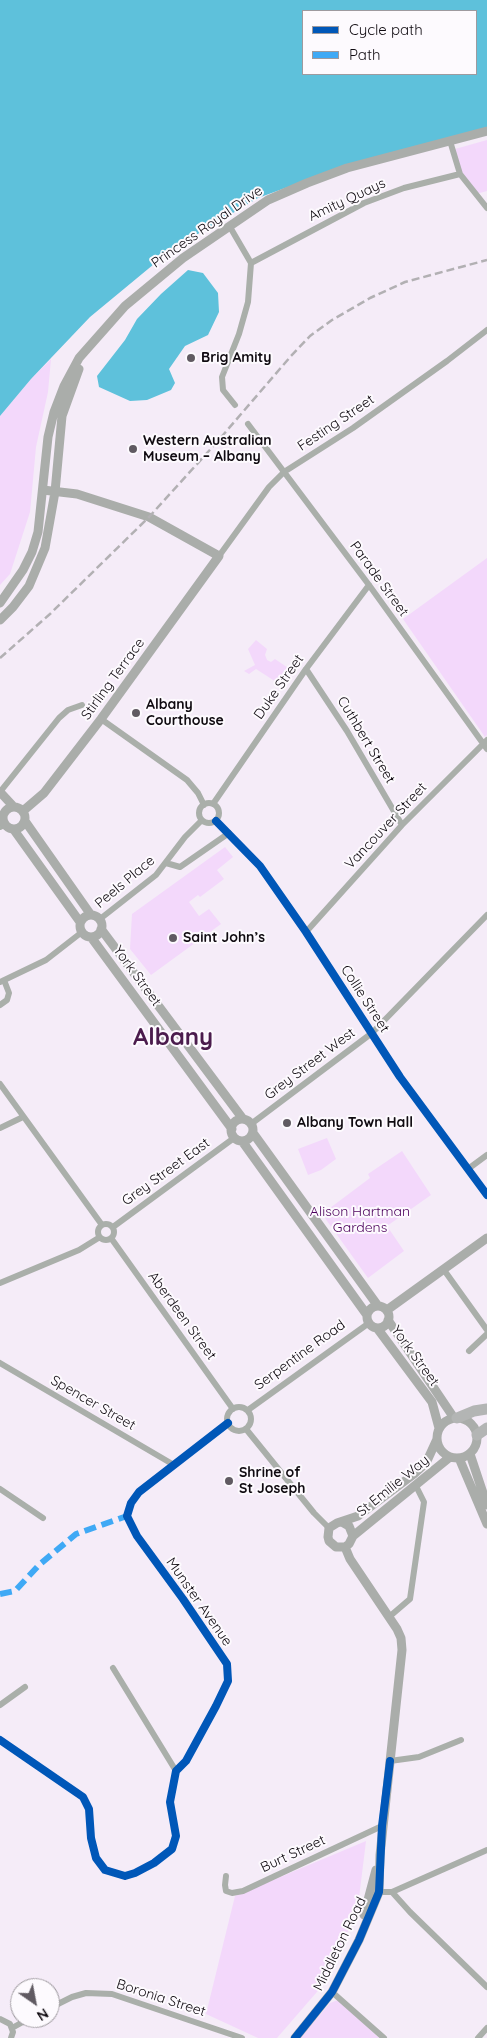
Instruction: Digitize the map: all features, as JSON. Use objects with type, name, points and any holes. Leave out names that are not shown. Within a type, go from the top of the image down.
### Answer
[{"type":"highway","points":[[455,1418],[474,1411],[487,1410]]},
{"type":"main road","name":"Princess Royal Drive","points":[[0,603],[24,570],[38,532],[48,437],[54,412],[64,386],[80,358],[125,306],[156,279],[268,200],[347,168],[487,131]]},
{"type":"main road","name":"Princess Royal Drive","points":[[0,620],[29,586],[38,567],[48,534],[56,492],[62,416],[78,371],[104,331]]},
{"type":"main road","points":[[43,490],[77,494],[149,516],[219,556]]},
{"type":"main road","name":"Stirling Terrace","points":[[23,811],[44,792],[101,719],[219,556]]},
{"type":"main road","points":[[0,792],[13,806],[23,811],[25,821],[91,915],[100,919],[101,929],[97,934],[91,937],[82,932],[80,922],[14,830],[2,826],[1,814],[13,806]]},
{"type":"main road","points":[[14,830],[21,827],[25,821]]},
{"type":"main road","points":[[80,922],[84,917],[91,915]]},
{"type":"main road","name":"York Street","points":[[101,929],[249,1126],[378,1306],[387,1310],[388,1320],[455,1418]]},
{"type":"main road","name":"York Street","points":[[91,937],[371,1322],[432,1402],[440,1428]]},
{"type":"main road","points":[[235,1122],[249,1126],[249,1139],[236,1136],[235,1122]]},
{"type":"main road","points":[[387,1310],[487,1238]]},
{"type":"main road","points":[[371,1322],[371,1308],[378,1306]]},
{"type":"main road","name":"York Street","points":[[371,1322],[384,1326],[388,1320]]},
{"type":"main road","points":[[455,1418],[471,1423],[482,1432],[470,1454],[455,1458],[443,1453],[439,1447],[437,1439],[440,1428],[445,1422],[455,1418]]},
{"type":"main road","name":"St Emilie Way","points":[[342,1522],[358,1516],[414,1474],[426,1463],[437,1439]]},
{"type":"main road","points":[[470,1454],[487,1505]]},
{"type":"main road","points":[[455,1458],[487,1524]]},
{"type":"main road","name":"St Emilie Way","points":[[353,1536],[455,1458]]},
{"type":"main road","points":[[342,1522],[349,1526],[353,1536],[349,1544],[340,1548],[332,1545],[328,1537],[329,1528],[342,1522]]},
{"type":"main road","name":"Middleton Road","points":[[295,2038],[332,1992],[379,1892],[382,1826],[402,1650],[401,1638],[350,1559],[345,1547]]},
{"type":"main road","name":"Middleton Road","points":[[358,1940],[380,1855]]},
{"type":"street","points":[[450,141],[460,174],[487,208]]},
{"type":"street","name":"Amity Quays","points":[[251,263],[364,203],[404,188],[460,174]]},
{"type":"street","points":[[230,227],[251,263],[248,302],[239,334],[222,378],[223,390],[235,405]]},
{"type":"street","name":"Festing Street","points":[[219,556],[269,486],[284,472],[353,428],[487,330]]},
{"type":"street","name":"Parade Street","points":[[248,424],[486,745]]},
{"type":"street","name":"Duke Street","points":[[213,804],[306,669],[369,585]]},
{"type":"street","name":"Cuthbert Street","points":[[306,669],[347,730],[402,825]]},
{"type":"street","points":[[0,792],[59,718],[68,710],[82,705]]},
{"type":"street","points":[[101,719],[187,780],[198,793],[204,805]]},
{"type":"street","name":"Vancouver Street","points":[[306,932],[402,825],[486,745]]},
{"type":"street","points":[[213,804],[219,812],[216,821],[210,823],[202,820],[199,814],[204,805],[213,804]]},
{"type":"street","name":"Peels Place","points":[[100,919],[148,882],[166,864],[185,837],[202,820]]},
{"type":"street","name":"Collie Street","points":[[216,821],[260,866],[306,932],[400,1077],[487,1195]]},
{"type":"street","name":"Peels Place","points":[[166,864],[180,867],[229,833]]},
{"type":"street","name":"Grey Street West","points":[[249,1126],[372,1033],[487,915]]},
{"type":"street","points":[[0,1005],[7,1000],[9,993],[2,981],[46,960],[82,932]]},
{"type":"street","points":[[0,1084],[102,1225]]},
{"type":"street","points":[[0,1128],[23,1117]]},
{"type":"street","name":"Grey Street East","points":[[112,1227],[236,1136]]},
{"type":"street","points":[[468,1169],[487,1155]]},
{"type":"street","points":[[100,1237],[104,1240],[111,1238],[114,1232],[108,1224],[102,1225]]},
{"type":"street","points":[[100,1237],[99,1229],[102,1225]]},
{"type":"street","points":[[0,1282],[80,1250],[100,1237]]},
{"type":"street","name":"Aberdeen Street","points":[[111,1238],[232,1409]]},
{"type":"street","points":[[444,1270],[487,1332],[469,1351]]},
{"type":"street","name":"Serpentine Road","points":[[248,1410],[371,1322]]},
{"type":"street","name":"Spencer Street","points":[[0,1363],[174,1465]]},
{"type":"street","points":[[240,1407],[248,1410],[251,1418],[246,1429],[242,1431],[234,1430],[228,1424],[228,1415],[232,1409],[240,1407]]},
{"type":"street","points":[[174,1465],[228,1424]]},
{"type":"street","points":[[246,1429],[314,1513],[329,1528]]},
{"type":"street","name":"Munster Avenue","points":[[0,1740],[83,1797],[89,1809],[91,1838],[96,1858],[105,1870],[125,1876],[135,1874],[154,1864],[172,1849],[176,1836],[170,1802],[176,1771],[186,1761],[228,1681],[227,1664],[130,1525],[127,1516],[130,1503],[139,1492],[174,1465]]},
{"type":"street","points":[[389,1617],[410,1599],[424,1502],[416,1486]]},
{"type":"street","points":[[0,1489],[43,1518]]},
{"type":"street","points":[[113,1668],[176,1771]]},
{"type":"street","points":[[0,1705],[25,1687]]},
{"type":"street","points":[[390,1761],[419,1757],[461,1740]]},
{"type":"street","name":"Burt Street","points":[[226,1876],[226,1891],[232,1893],[243,1891],[382,1826]]},
{"type":"street","points":[[379,1892],[392,1892],[487,1850]]},
{"type":"street","points":[[392,1892],[487,1987]]},
{"type":"street","points":[[332,1992],[384,2038]]},
{"type":"street","name":"Boronia Street","points":[[60,2003],[86,1993],[112,1994],[242,2038]]},
{"type":"street","points":[[11,2038],[12,2028]]},
{"type":"street","points":[[478,2038],[487,2028]]},
{"type":"green space","points":[[487,140],[487,191],[476,194],[460,174],[455,149]]},
{"type":"green space","points":[[51,359],[48,392],[36,447],[30,512],[10,574],[0,585],[0,416],[31,379]]},
{"type":"green space","points":[[487,558],[487,735],[485,737],[403,619]]},
{"type":"green space","points":[[256,640],[267,649],[265,655],[267,660],[271,662],[275,659],[294,672],[284,687],[256,669],[249,674],[244,671],[255,665],[248,649]]},
{"type":"green space","points":[[225,847],[233,857],[217,870],[224,879],[200,897],[198,895],[189,902],[199,916],[209,909],[221,924],[151,975],[130,949],[132,914]]},
{"type":"green space","points":[[327,1138],[336,1159],[321,1170],[308,1175],[298,1149]]},
{"type":"green space","name":"Alison Hartman Gardens","points":[[402,1151],[431,1195],[387,1226],[404,1251],[368,1278],[322,1214],[370,1178],[368,1174]]},
{"type":"green space","points":[[366,1841],[358,1906],[329,1978],[277,2038],[258,2038],[206,2014],[235,1896]]},
{"type":"green space","points":[[338,2000],[379,2038],[300,2038],[330,2003]]},
{"type":"water","points":[[0,0],[487,0],[487,128],[345,166],[258,198],[171,250],[90,317],[31,379],[0,416]]},
{"type":"water","points":[[188,270],[203,273],[218,293],[219,312],[208,335],[185,346],[169,369],[175,383],[171,390],[147,400],[130,401],[99,387],[97,376],[125,340],[137,319]]},
{"type":"railway","points":[[0,658],[50,614],[149,517],[310,336],[332,320],[370,298],[405,282],[487,260]]},
{"type":"marked path","points":[[0,1594],[15,1591],[39,1565],[76,1534],[127,1516]]},
{"type":"cycle path","points":[[216,821],[260,866],[306,932],[400,1077],[487,1195]]},
{"type":"cycle path","points":[[0,1740],[83,1797],[89,1809],[91,1838],[96,1858],[105,1870],[125,1876],[135,1873],[154,1863],[172,1849],[176,1836],[170,1802],[176,1771],[186,1761],[228,1681],[227,1664],[137,1536],[127,1516],[131,1503],[139,1492],[228,1423]]},
{"type":"cycle path","points":[[295,2038],[332,1992],[359,1940],[379,1892],[382,1826],[390,1761]]},
{"type":"place","name":"Brig Amity","points":[[191,358]]},
{"type":"place","name":"Western Australian Museum – Albany","points":[[133,449]]},
{"type":"place","name":"Albany Courthouse","points":[[136,713]]},
{"type":"place","name":"Saint John’s","points":[[173,938]]},
{"type":"place","name":"Albany Town Hall","points":[[287,1123]]},
{"type":"place","name":"Shrine of St Joseph","points":[[229,1481]]},
{"type":"district","name":"Albany","points":[[173,1038]]}]
